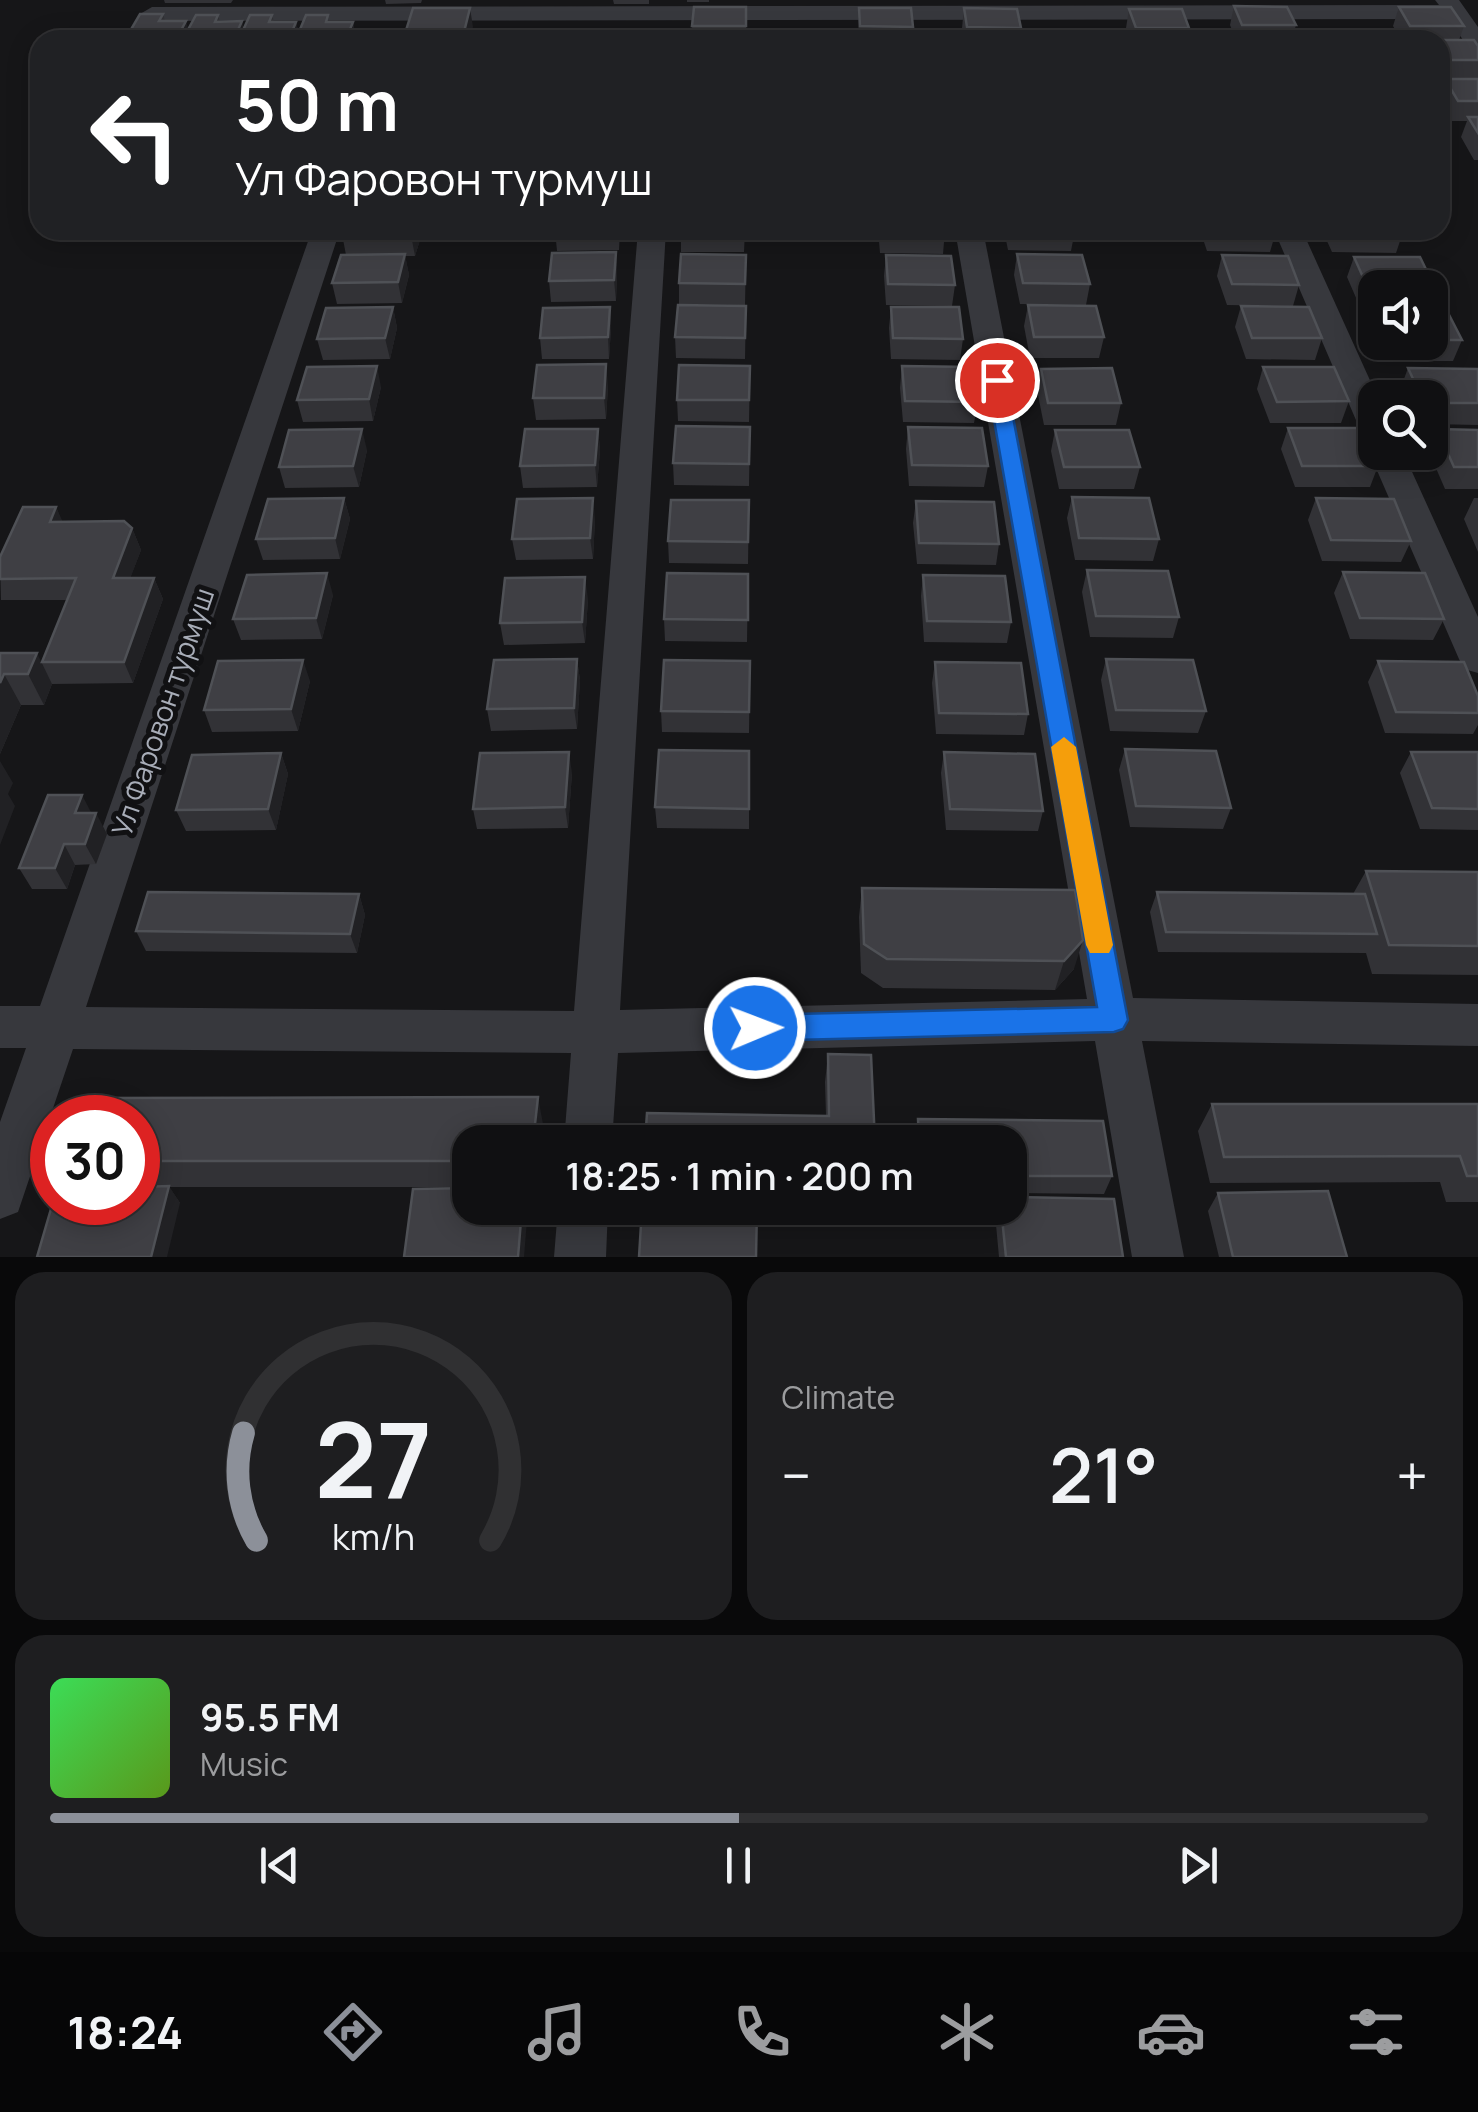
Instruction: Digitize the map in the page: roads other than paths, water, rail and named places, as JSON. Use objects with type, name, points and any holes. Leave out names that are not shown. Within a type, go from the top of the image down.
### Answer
[{"type":"street","points":[[1188,6],[1199,30]]},
{"type":"street","points":[[152,14],[399,14],[442,7],[1451,6],[1478,44]]},
{"type":"street","points":[[393,30],[399,14]]},
{"type":"street","name":"Ул Фаровон турмуш","points":[[0,1194],[323,240]]},
{"type":"street","points":[[589,1125],[651,240]]},
{"type":"street","points":[[971,240],[1158,1257]]},
{"type":"street","points":[[1292,240],[1358,389]]},
{"type":"street","points":[[1394,470],[1478,659]]},
{"type":"street","points":[[0,1027],[596,1032],[1114,1020],[1478,1025]]},
{"type":"street","points":[[580,1257],[583,1225]]}]
